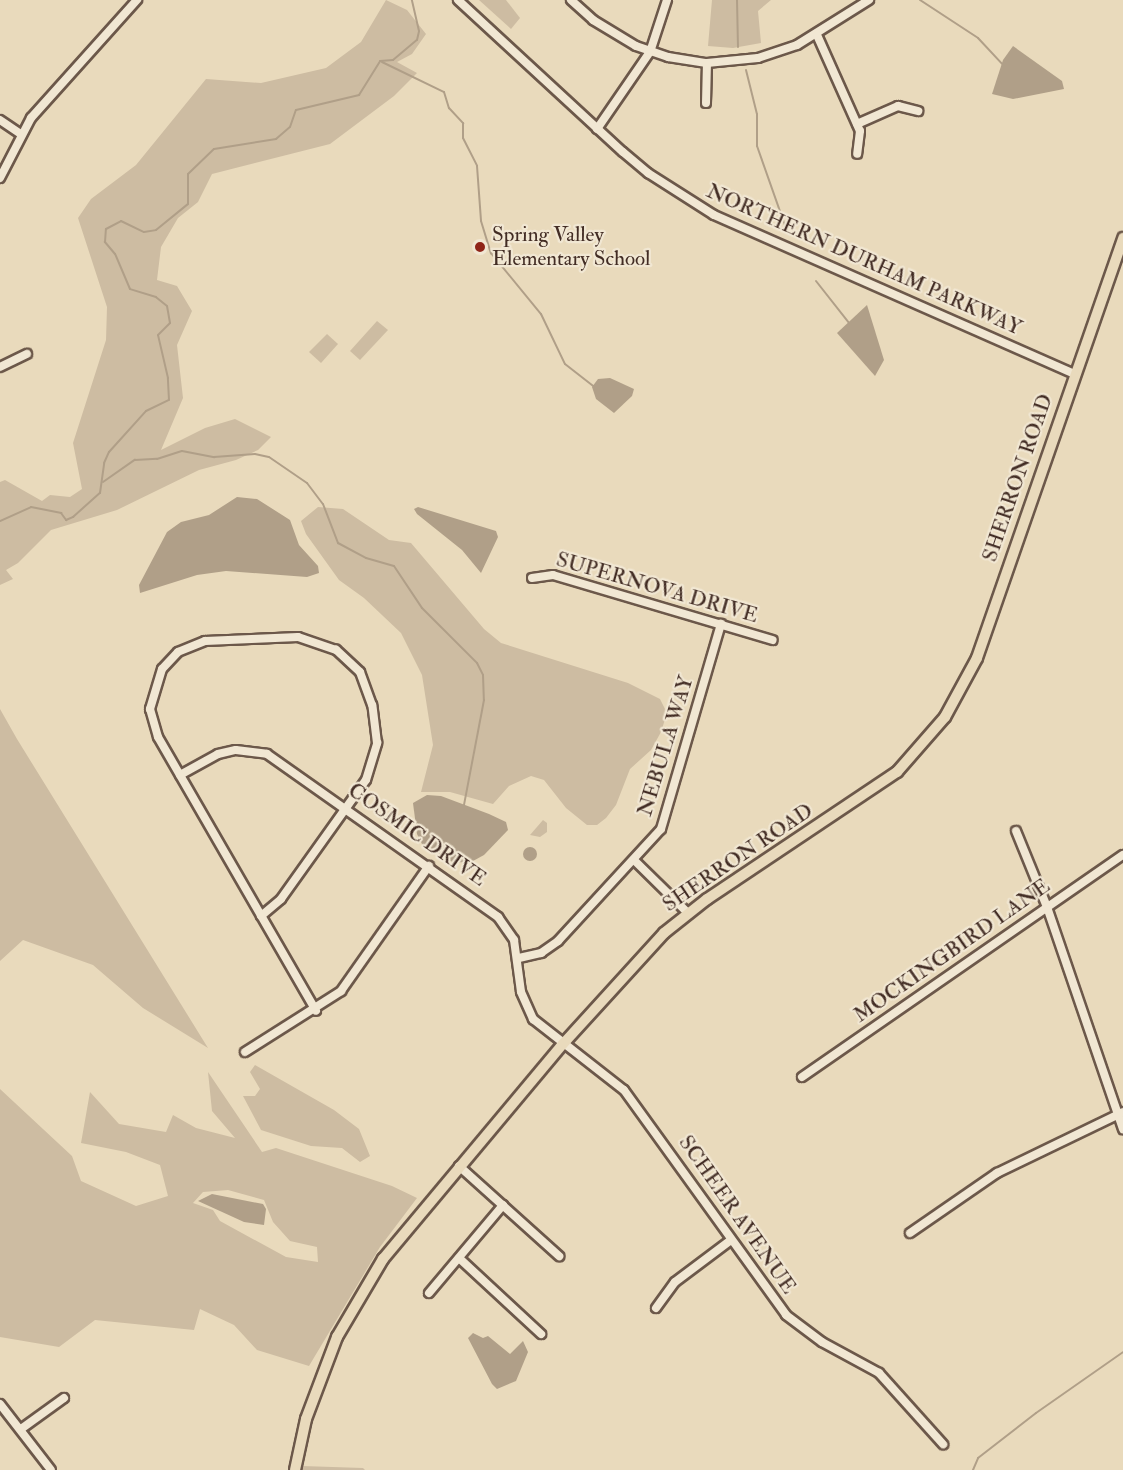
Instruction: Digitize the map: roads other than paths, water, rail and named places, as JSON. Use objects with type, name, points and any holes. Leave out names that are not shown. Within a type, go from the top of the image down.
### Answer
[{"type":"main road","name":"SHERRON ROAD","points":[[295,1470],[306,1419],[337,1337],[383,1259],[563,1044],[648,948],[688,913],[870,792],[910,760],[934,733],[977,658],[1123,238]]},
{"type":"street","points":[[0,178],[21,134],[44,103],[137,0]]},
{"type":"street","name":"NORTHERN DURHAM PARKWAY","points":[[458,0],[597,129],[648,173],[714,215],[1074,374]]},
{"type":"street","points":[[572,0],[612,33],[650,52],[707,63],[758,58],[817,35],[869,0]]},
{"type":"street","points":[[597,129],[650,52],[667,0]]},
{"type":"street","points":[[817,35],[857,124],[857,154]]},
{"type":"street","points":[[706,103],[707,63]]},
{"type":"street","points":[[857,124],[898,106],[918,111]]},
{"type":"street","points":[[0,120],[21,134]]},
{"type":"street","points":[[0,367],[27,354]]},
{"type":"street","name":"SUPERNOVA DRIVE","points":[[532,578],[553,575],[773,640]]},
{"type":"street","name":"NEBULA WAY","points":[[519,958],[541,953],[558,941],[634,861],[664,822],[721,624]]},
{"type":"street","points":[[261,916],[281,899],[347,807],[374,760],[377,743],[367,686],[347,657],[317,641],[298,637],[205,641],[178,652],[162,669],[153,689],[152,723],[180,775],[261,916],[316,1011]]},
{"type":"street","name":"COSMIC DRIVE","points":[[180,775],[218,754],[250,749],[280,760],[347,807],[498,917],[508,927],[519,958],[521,992],[528,1011],[563,1044]]},
{"type":"street","points":[[1016,831],[1047,907],[1120,1113],[1123,1129]]},
{"type":"street","name":"MOCKINGBIRD LANE","points":[[802,1077],[1123,855]]},
{"type":"street","points":[[634,861],[688,913]]},
{"type":"street","points":[[244,1052],[316,1011],[341,992],[429,866]]},
{"type":"street","name":"SCHEER AVENUE","points":[[563,1044],[624,1090],[666,1145],[766,1293],[795,1324],[879,1373],[943,1444]]},
{"type":"street","points":[[909,1233],[997,1173],[1120,1113]]},
{"type":"street","points":[[459,1166],[559,1256]]},
{"type":"street","points":[[429,1293],[503,1206]]},
{"type":"street","points":[[656,1308],[675,1282],[731,1240]]},
{"type":"street","points":[[459,1258],[541,1334]]},
{"type":"street","points":[[21,1429],[64,1398]]},
{"type":"street","points":[[0,1404],[51,1470]]},
{"type":"waterway","points":[[0,521],[31,507],[61,513],[66,520],[73,517],[100,493],[104,463],[109,452],[146,411],[169,400],[168,378],[158,335],[170,323],[167,306],[156,297],[130,289],[115,254],[105,242],[106,229],[121,221],[144,232],[156,230],[188,204],[188,174],[214,149],[276,139],[290,127],[296,110],[359,95],[380,61],[393,60],[417,40],[419,31],[412,0]]},
{"type":"waterway","points":[[737,0],[738,47]]},
{"type":"waterway","points":[[920,0],[978,38],[1002,64]]},
{"type":"waterway","points":[[382,62],[444,92],[449,108],[463,123],[463,138],[477,166],[481,221],[491,253],[541,314],[565,364],[594,387]]},
{"type":"waterway","points":[[746,70],[757,114],[757,146],[787,231]]},
{"type":"waterway","points":[[816,281],[849,323]]},
{"type":"waterway","points":[[103,482],[135,460],[157,459],[182,451],[214,457],[255,454],[269,457],[307,483],[323,504],[338,543],[366,558],[394,566],[422,608],[477,663],[483,675],[484,700],[464,805]]},
{"type":"waterway","points":[[973,1470],[978,1458],[1036,1413],[1123,1352]]},
{"type":"place","name":"Spring Valley Elementary School","points":[[480,247]]}]
